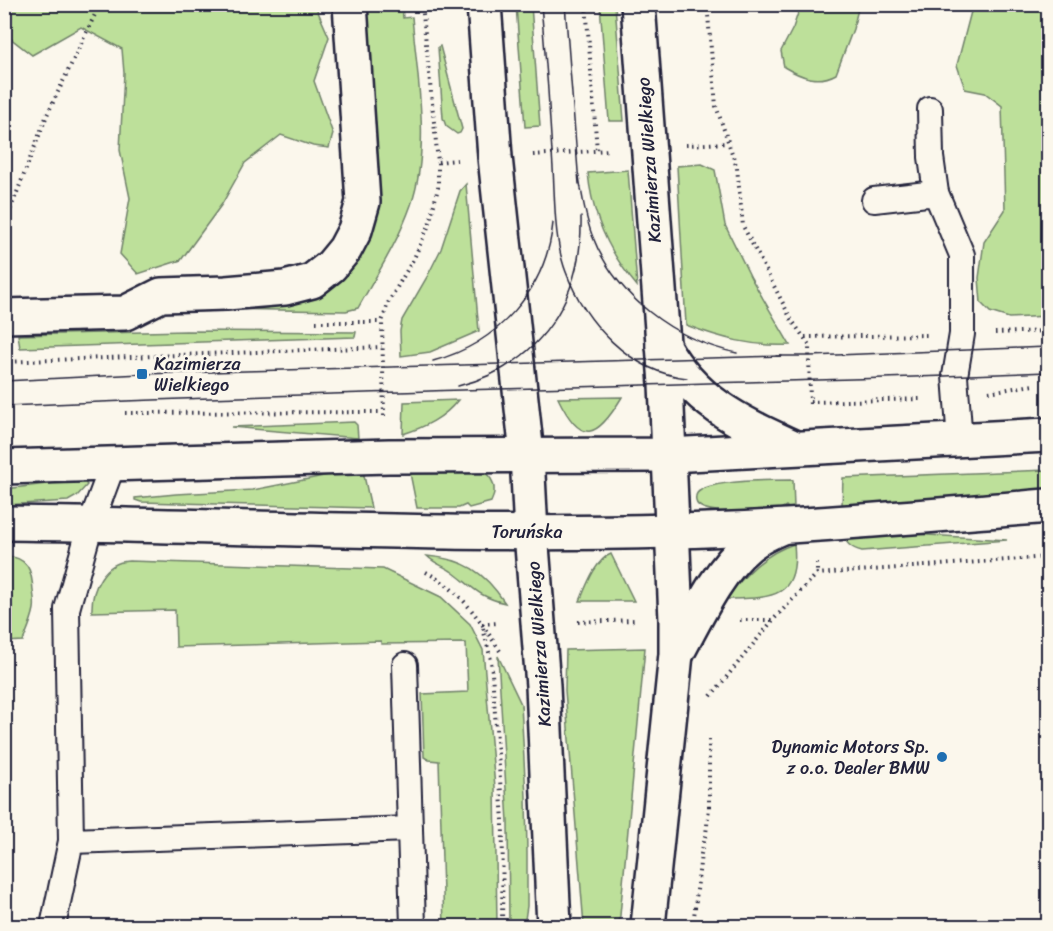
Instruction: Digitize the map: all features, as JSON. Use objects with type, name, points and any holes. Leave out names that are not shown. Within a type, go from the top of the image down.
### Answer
[{"type":"street","points":[[4,316],[124,313],[161,295],[285,288],[312,281],[331,266],[345,249],[355,230],[363,202],[350,4]]},
{"type":"street","name":"Kazimierza Wielkiego","points":[[484,4],[495,157],[527,455],[543,686],[554,927]]},
{"type":"street","name":"Kazimierza Wielkiego","points":[[638,4],[663,346],[673,531],[676,654],[648,927]]},
{"type":"street","points":[[663,346],[678,370],[711,403],[741,423],[793,447]]},
{"type":"street","points":[[4,467],[389,456],[669,455],[1048,435]]},
{"type":"street","name":"Toruńska","points":[[4,523],[531,533],[673,531],[784,526],[1048,506]]},
{"type":"street","points":[[676,654],[731,564],[749,546],[768,533],[784,526]]},
{"type":"lane","points":[[930,109],[931,157],[936,193],[962,255],[962,334],[955,376],[960,441]]},
{"type":"lane","points":[[874,200],[936,193]]},
{"type":"lane","points":[[53,927],[71,841],[67,609],[91,523],[113,464]]},
{"type":"lane","points":[[405,665],[413,927]]},
{"type":"lane","points":[[71,841],[410,829]]},
{"type":"path","points":[[4,226],[47,115],[100,4]]},
{"type":"path","points":[[383,403],[382,322],[388,303],[414,258],[429,225],[438,188],[438,162],[422,4]]},
{"type":"path","points":[[586,4],[597,151]]},
{"type":"path","points":[[707,4],[716,106],[737,168],[743,226],[791,319],[809,345],[810,416]]},
{"type":"path","points":[[678,146],[727,143]]},
{"type":"path","points":[[541,154],[616,150]]},
{"type":"path","points":[[438,162],[464,159]]},
{"type":"path","points":[[4,362],[382,347]]},
{"type":"path","points":[[125,413],[383,412]]},
{"type":"path","points":[[668,735],[713,694],[773,620],[817,574],[1048,557]]},
{"type":"path","points":[[422,570],[462,597],[473,611],[482,624],[491,660],[502,820],[502,927]]},
{"type":"path","points":[[572,622],[638,620]]},
{"type":"path","points":[[739,620],[773,620]]},
{"type":"path","points":[[712,704],[713,694]]},
{"type":"path","points":[[693,927],[700,854],[706,834],[709,808],[709,735]]},
{"type":"green space","points":[[801,4],[859,5],[853,29],[836,74],[816,79],[797,74],[784,67],[781,51],[793,28]]},
{"type":"green space","points":[[973,4],[1048,5],[1048,316],[1009,318],[990,312],[981,303],[979,278],[984,242],[1005,210],[1002,106],[985,93],[965,89],[957,65]]},
{"type":"green space","points":[[4,5],[315,5],[329,37],[314,81],[333,134],[329,148],[313,146],[281,135],[245,163],[222,204],[181,260],[138,274],[120,254],[130,198],[120,150],[124,73],[122,49],[81,27],[32,55],[5,34]]},
{"type":"green space","points":[[363,5],[402,5],[403,18],[412,17],[421,112],[421,136],[417,183],[406,219],[358,308],[346,311],[155,308],[334,282],[352,267],[363,248]]},
{"type":"green space","points":[[516,5],[531,5],[540,126],[525,127]]},
{"type":"green space","points":[[600,5],[615,5],[624,121],[609,121]]},
{"type":"green space","points":[[440,46],[462,129],[457,134],[446,126],[443,118],[438,47]]},
{"type":"green space","points":[[702,164],[715,170],[725,225],[751,278],[790,345],[763,345],[737,341],[686,325],[677,166]]},
{"type":"green space","points":[[628,170],[637,286],[627,274],[604,233],[590,189],[588,173]]},
{"type":"green space","points":[[466,184],[479,331],[430,352],[401,356],[402,320],[441,249],[460,191]]},
{"type":"green space","points":[[186,331],[356,332],[355,337],[20,348],[18,335]]},
{"type":"green space","points":[[622,397],[605,422],[589,431],[582,430],[574,424],[558,398]]},
{"type":"green space","points":[[458,400],[434,421],[403,434],[404,402]]},
{"type":"green space","points":[[354,422],[357,425],[358,438],[231,427]]},
{"type":"green space","points":[[409,468],[479,470],[491,479],[494,487],[493,497],[491,502],[469,508],[466,505],[459,508],[417,508]]},
{"type":"green space","points":[[1048,470],[1048,490],[842,505],[843,478]]},
{"type":"green space","points":[[363,471],[371,508],[135,500],[135,498],[176,494],[253,490],[334,474]]},
{"type":"green space","points":[[793,480],[794,508],[789,509],[786,506],[779,510],[720,511],[708,510],[696,501],[697,493],[719,484]]},
{"type":"green space","points":[[84,481],[87,485],[77,496],[68,501],[5,505],[5,489]]},
{"type":"green space","points":[[881,532],[1007,540],[862,551],[850,546],[844,534]]},
{"type":"green space","points":[[794,544],[795,562],[787,586],[768,596],[726,599],[764,559]]},
{"type":"green space","points":[[611,554],[634,601],[580,601],[596,568],[605,557]]},
{"type":"green space","points":[[5,556],[24,562],[30,571],[34,607],[23,641],[5,642]]},
{"type":"green space","points":[[427,556],[452,560],[472,569],[489,583],[505,603],[482,594]]},
{"type":"green space","points":[[129,561],[383,569],[441,597],[470,624],[483,650],[495,787],[497,926],[444,926],[439,761],[424,757],[422,694],[468,692],[466,643],[381,644],[381,641],[176,647],[175,610],[92,612],[94,594],[101,578],[113,566]]},
{"type":"green space","points":[[645,648],[619,926],[584,926],[565,690],[566,650]]},
{"type":"green space","points":[[498,656],[521,704],[527,853],[527,906],[524,926],[509,926],[508,822]]},
{"type":"tram line","points":[[541,4],[556,221],[559,247],[566,272],[585,309],[612,342],[647,366],[666,374],[687,378]]},
{"type":"tram line","points":[[565,4],[579,184]]},
{"type":"tram line","points":[[579,176],[592,235],[602,257],[631,296],[650,312],[691,338],[737,353]]},
{"type":"tram line","points":[[458,386],[487,376],[512,363],[533,345],[551,324],[565,301],[574,275],[580,247],[581,217]]},
{"type":"tram line","points":[[433,361],[478,342],[514,311],[529,292],[540,271],[553,223]]},
{"type":"tram line","points":[[776,356],[1048,347]]},
{"type":"tram line","points":[[4,381],[142,374],[782,356]]},
{"type":"tram line","points":[[4,406],[1048,372]]},
{"type":"place","name":"Kazimierza Wielkiego","points":[[142,374]]},
{"type":"place","name":"Dynamic Motors Sp. z o.o. Dealer BMW","points":[[942,757]]}]
